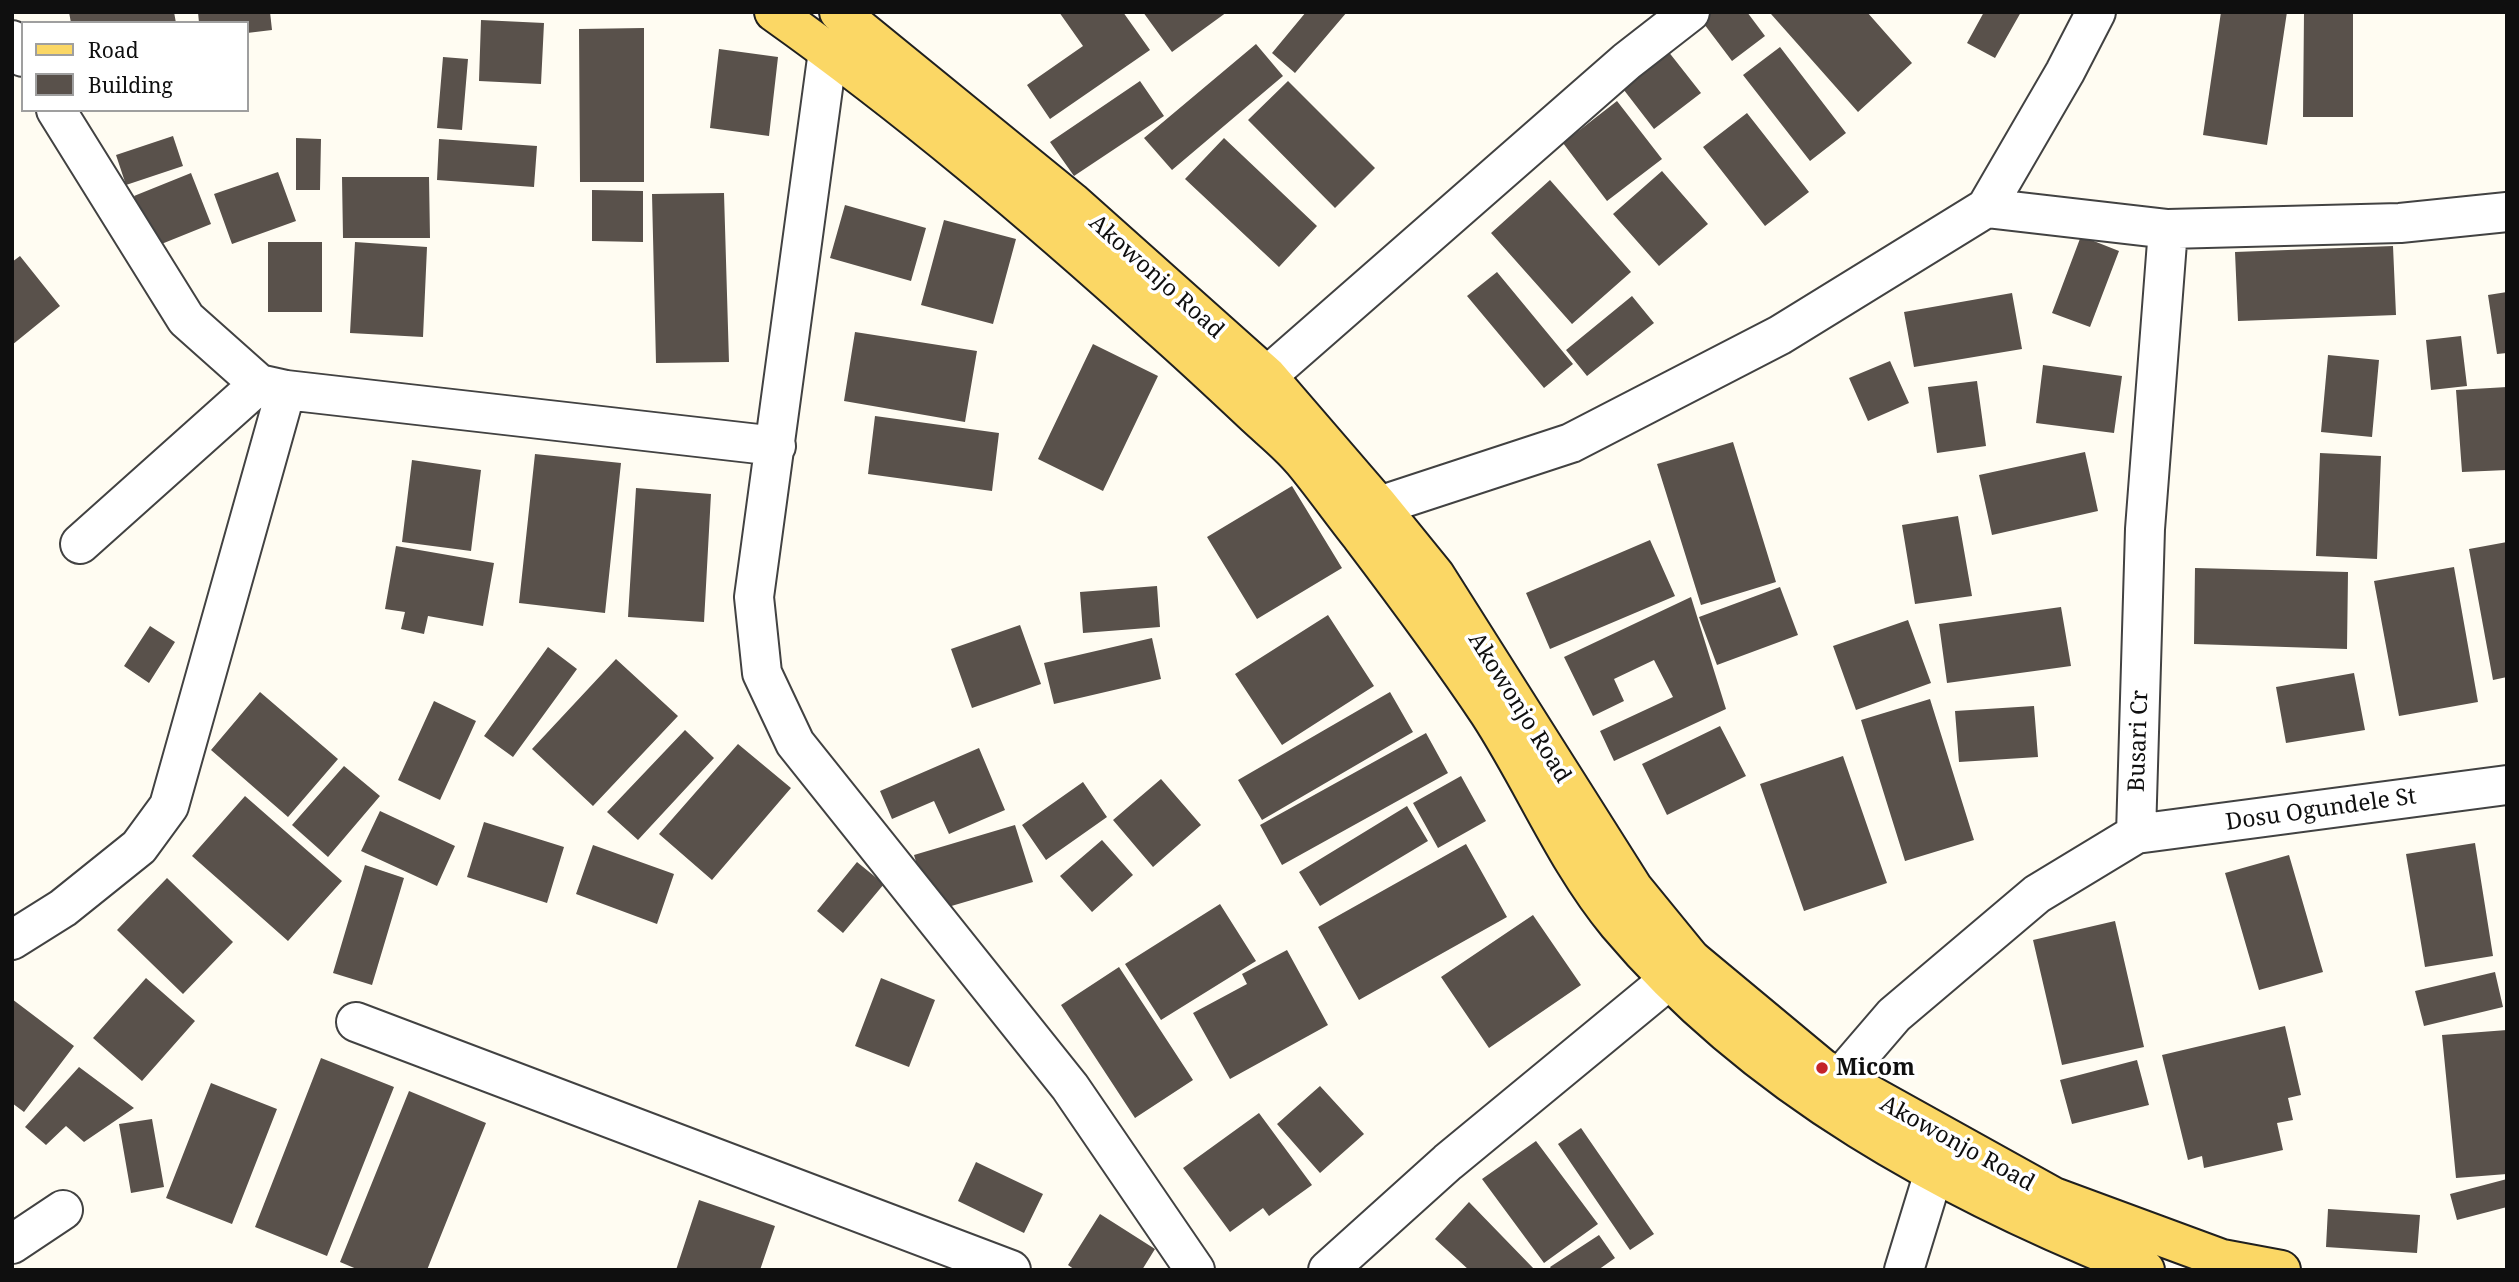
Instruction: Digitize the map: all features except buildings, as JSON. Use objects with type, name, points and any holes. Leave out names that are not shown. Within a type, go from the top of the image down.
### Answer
[{"type":"main road","name":"Akowonjo Road","points":[[774,12],[885,93],[1051,229],[1300,457],[1400,588],[1490,715],[1570,856],[1616,922],[1680,969]]},
{"type":"main road","name":"Akowonjo Road","points":[[839,12],[1072,202],[1267,376],[1435,575],[1633,888],[1680,969],[1742,1045],[1830,1093],[2054,1197],[2222,1259],[2281,1270]]},
{"type":"main road","name":"Akowonjo Road","points":[[1830,1093],[1877,1142],[2065,1238],[2145,1270]]},
{"type":"street","points":[[1267,376],[1627,61],[1690,12]]},
{"type":"street","points":[[1379,506],[1571,443],[1780,335],[1986,208],[2096,12]]},
{"type":"street","points":[[828,51],[754,597],[762,673],[795,743],[1070,1087],[1195,1270]]},
{"type":"street","points":[[57,112],[186,319],[272,387],[776,446]]},
{"type":"street","points":[[1986,208],[2168,229],[2400,223],[2507,212]]},
{"type":"street","name":"Busari Cr","points":[[2136,834],[2144,530],[2168,229]]},
{"type":"street","points":[[80,544],[272,387]]},
{"type":"street","points":[[12,940],[63,908],[139,846],[169,806],[272,387]]},
{"type":"street","name":"Dosu Ogundele St","points":[[2136,834],[2507,785]]},
{"type":"street","points":[[1830,1093],[1894,1015],[2036,894],[2136,834]]},
{"type":"street","points":[[1328,1270],[1447,1162],[1680,969]]},
{"type":"street","points":[[356,1022],[1011,1270]]},
{"type":"street","points":[[1904,1270],[1934,1172]]},
{"type":"street","points":[[12,1244],[63,1210]]},
{"type":"place","name":"Micom","points":[[1822,1068]]}]
